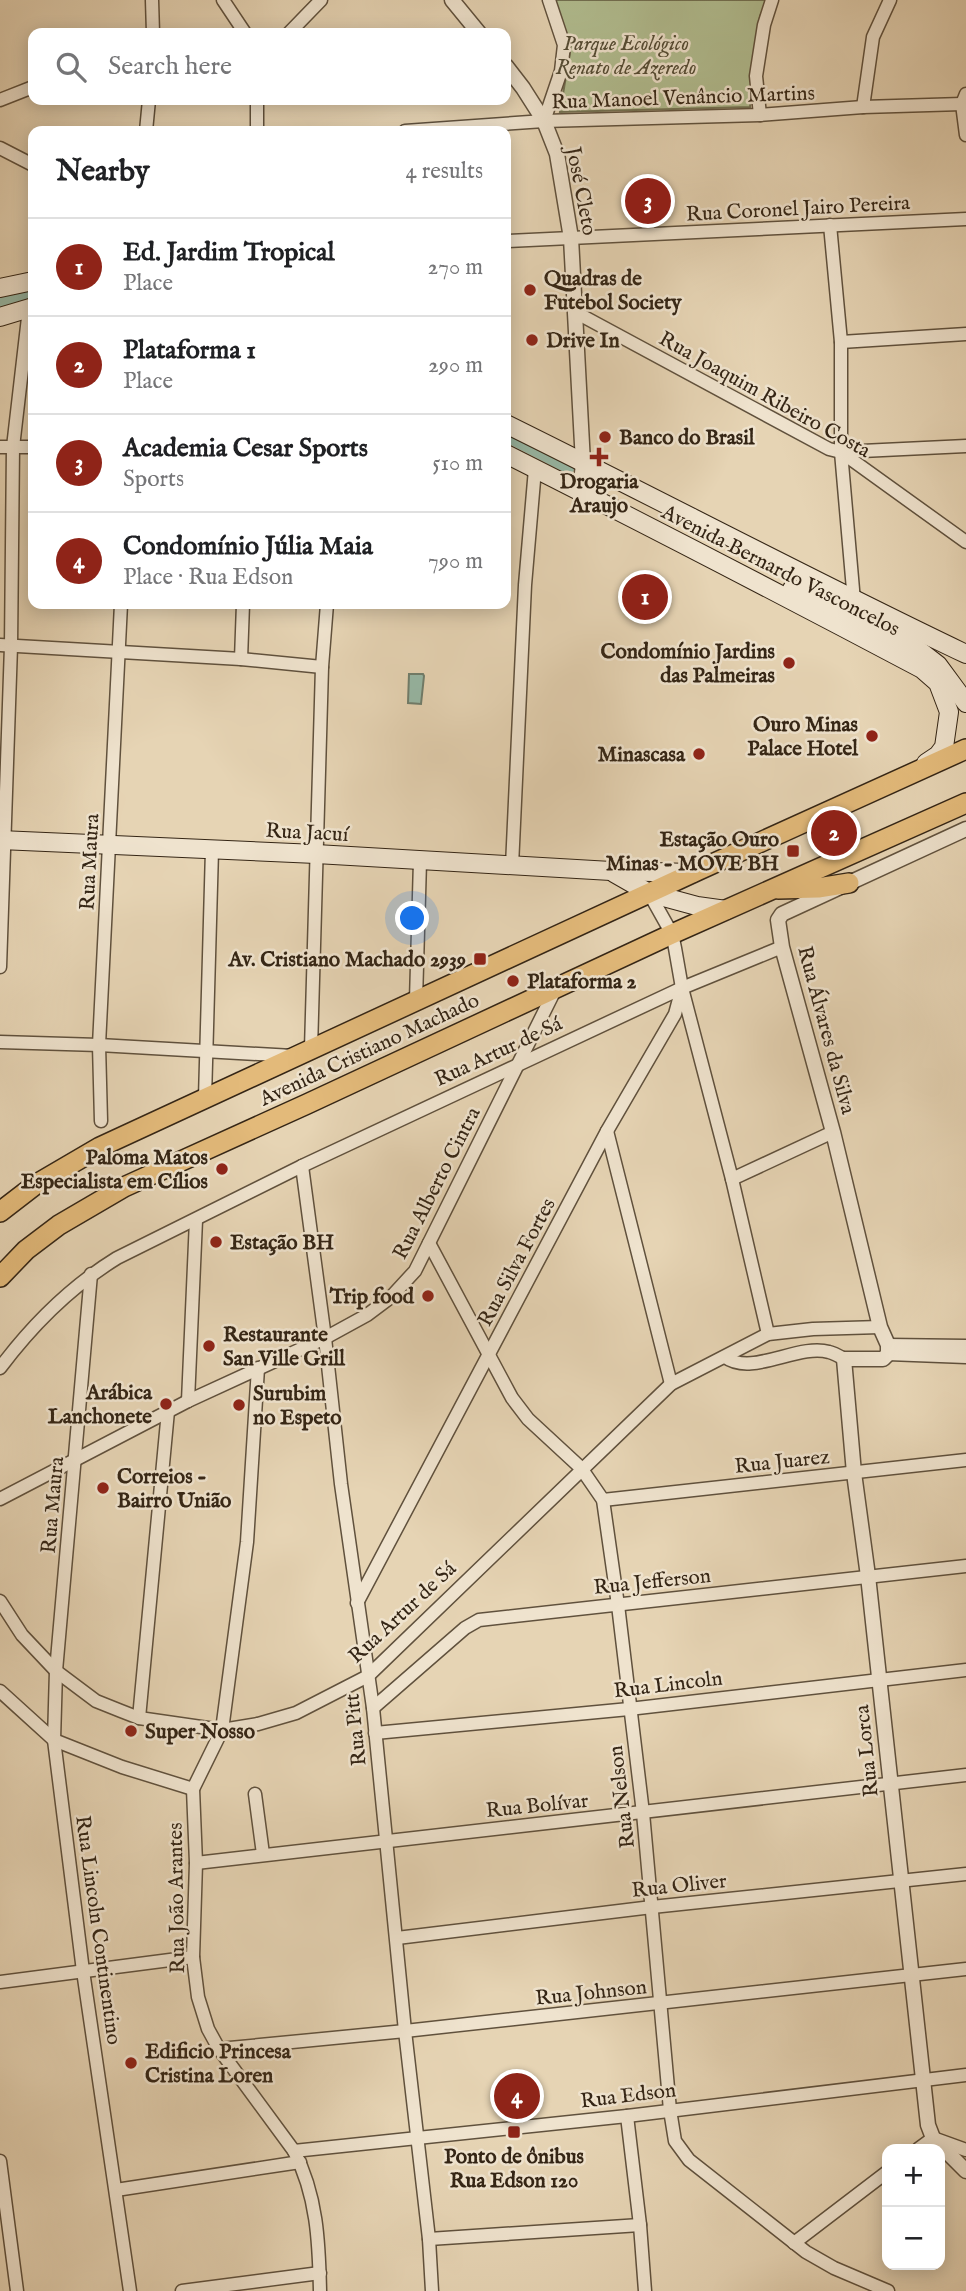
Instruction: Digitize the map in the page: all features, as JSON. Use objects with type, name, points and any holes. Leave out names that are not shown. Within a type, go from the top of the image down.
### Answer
[{"type":"highway","name":"Avenida Cristiano Machado","points":[[0,1212],[70,1163],[205,1098],[915,771],[966,750]]},
{"type":"highway","name":"Avenida Cristiano Machado","points":[[0,1277],[26,1251],[59,1225],[124,1186],[770,889],[966,803]]},
{"type":"highway","points":[[770,889],[818,888],[849,883]]},
{"type":"main road","points":[[4,284],[28,282]]},
{"type":"main road","points":[[0,317],[28,309]]},
{"type":"main road","name":"Avenida Bernardo Vasconcelos","points":[[511,427],[697,519],[854,609],[966,654]]},
{"type":"main road","name":"Avenida Bernardo Vasconcelos","points":[[511,456],[748,576],[922,669],[938,684],[949,712],[944,747],[938,755],[915,771]]},
{"type":"main road","points":[[684,545],[693,533],[697,519]]},
{"type":"main road","points":[[748,576],[854,609],[938,665],[966,703]]},
{"type":"main road","points":[[955,687],[966,711]]},
{"type":"main road","name":"Rua Jacuí","points":[[3,840],[692,873]]},
{"type":"main road","name":"Rua Jacuí","points":[[611,871],[649,893],[697,906],[726,910]]},
{"type":"street","points":[[223,0],[242,28]]},
{"type":"street","points":[[294,28],[321,0]]},
{"type":"street","points":[[452,0],[475,28]]},
{"type":"street","points":[[544,121],[561,71],[564,45],[549,0]]},
{"type":"street","points":[[760,115],[756,76],[764,25],[772,0]]},
{"type":"street","points":[[863,107],[873,37],[890,0]]},
{"type":"street","points":[[153,28],[154,2]]},
{"type":"street","name":"José Cleto","points":[[511,72],[544,121],[557,154],[571,238],[583,463],[580,493]]},
{"type":"street","points":[[0,100],[28,89]]},
{"type":"street","points":[[964,99],[966,135]]},
{"type":"street","name":"Rua Manoel Venâncio Martins","points":[[474,126],[544,121],[760,115],[964,99]]},
{"type":"street","points":[[146,126],[149,105]]},
{"type":"street","points":[[257,105],[257,126]]},
{"type":"street","points":[[0,148],[28,162]]},
{"type":"street","name":"Rua Coronel Jairo Pereira","points":[[511,241],[966,219]]},
{"type":"street","points":[[830,225],[841,342],[841,452],[854,609]]},
{"type":"street","name":"Rua Joaquim Ribeiro Costa","points":[[575,312],[829,449],[841,452],[966,542]]},
{"type":"street","points":[[0,967],[7,447],[28,325]]},
{"type":"street","points":[[841,342],[966,334]]},
{"type":"street","points":[[841,452],[966,446]]},
{"type":"street","points":[[7,447],[28,447]]},
{"type":"street","points":[[512,866],[525,584],[535,468]]},
{"type":"street","name":"Rua Maura","points":[[101,1121],[99,1045],[121,609]]},
{"type":"street","points":[[241,659],[243,609]]},
{"type":"street","points":[[0,1042],[304,1053],[327,609]]},
{"type":"street","points":[[6,646],[241,659],[322,667]]},
{"type":"street","name":"Rua Álvares da Silva","points":[[888,1350],[880,1327],[833,1132],[782,947],[778,920],[782,914],[966,829]]},
{"type":"street","points":[[205,1098],[212,850]]},
{"type":"street","points":[[416,1000],[420,861]]},
{"type":"street","points":[[649,893],[672,934]]},
{"type":"street","name":"Rua Silva Fortes","points":[[357,1603],[607,1131],[675,1014],[682,988],[672,934]]},
{"type":"street","name":"Rua Artur de Sá","points":[[0,1368],[51,1308],[91,1274],[142,1245],[516,1065],[682,988],[782,947]]},
{"type":"street","name":"Rua Alberto Cintra","points":[[0,1499],[188,1401],[326,1338],[367,1315],[391,1297],[415,1271],[556,987]]},
{"type":"street","points":[[682,988],[732,1179],[768,1335]]},
{"type":"street","points":[[607,1131],[671,1384]]},
{"type":"street","points":[[732,1179],[833,1132]]},
{"type":"street","name":"Rua Pitt","points":[[302,1166],[326,1338],[341,1484],[373,1708],[405,2032],[429,2239],[432,2291]]},
{"type":"street","points":[[188,1401],[196,1220]]},
{"type":"street","name":"Rua Nelson","points":[[429,1242],[512,1398],[528,1419],[581,1468],[603,1500],[643,1813],[675,2141],[689,2160],[819,2261],[888,2291]]},
{"type":"street","name":"Rua Maura","points":[[54,1740],[56,1671],[91,1274]]},
{"type":"street","name":"Rua Artur de Sá","points":[[0,1601],[22,1636],[56,1671],[96,1701],[139,1718],[222,1730],[258,1724],[296,1713],[368,1676],[671,1384],[768,1335],[813,1329],[880,1327]]},
{"type":"street","points":[[888,1350],[966,1346]]},
{"type":"street","points":[[725,1357],[730,1361],[753,1362],[816,1350],[828,1351],[844,1359],[883,1359],[888,1350]]},
{"type":"street","points":[[888,1350],[966,1357]]},
{"type":"street","name":"Rua Lorca","points":[[844,1359],[854,1473],[868,1576],[927,2118],[933,2138]]},
{"type":"street","name":"Rua João Arantes","points":[[258,1368],[247,1542],[222,1730],[193,1789],[196,1863],[193,1957],[198,1997],[208,2029],[219,2049],[297,2157],[312,2193],[320,2291]]},
{"type":"street","points":[[139,1718],[168,1411]]},
{"type":"street","name":"Rua Juarez","points":[[603,1500],[966,1460]]},
{"type":"street","name":"Rua Jefferson","points":[[373,1708],[465,1628],[479,1620],[966,1566]]},
{"type":"street","name":"Rua Lincoln","points":[[374,1733],[629,1709],[966,1670]]},
{"type":"street","points":[[0,1691],[54,1740],[122,1767],[193,1789]]},
{"type":"street","name":"Rua Lincoln Continentino","points":[[54,1740],[83,1970],[130,2291]]},
{"type":"street","name":"Rua Bolívar","points":[[196,1863],[966,1774]]},
{"type":"street","points":[[255,1794],[263,1854]]},
{"type":"street","name":"Rua Oliver","points":[[397,1938],[652,1907],[966,1874]]},
{"type":"street","points":[[0,1982],[193,1957]]},
{"type":"street","name":"Rua Johnson","points":[[219,2049],[405,2032],[966,1969]]},
{"type":"street","name":"Rua Edson","points":[[116,2190],[297,2157],[418,2139],[966,2075]]},
{"type":"street","points":[[627,2116],[645,2291]]},
{"type":"street","points":[[925,2144],[933,2138]]},
{"type":"street","points":[[933,2138],[966,2150]]},
{"type":"street","points":[[933,2138],[966,2171]]},
{"type":"street","points":[[0,2161],[17,2291]]},
{"type":"street","points":[[794,2243],[882,2176]]},
{"type":"street","points":[[429,2239],[640,2224]]},
{"type":"street","points":[[182,2291],[320,2273]]},
{"type":"green space","name":"Parque Ecológico Renato de Azeredo","points":[[553,0],[768,0],[760,16],[750,107],[560,112],[570,52]]},
{"type":"shaded area","points":[[409,674],[424,676],[421,704],[408,703]]},
{"type":"waterway","points":[[0,302],[28,296]]},
{"type":"waterway","points":[[511,440],[569,469]]},
{"type":"place","name":"Academia Cesar Sports","points":[[648,201]]},
{"type":"place","name":"Quadras de Futebol Society","points":[[530,290]]},
{"type":"place","name":"Drive In","points":[[532,340]]},
{"type":"place","name":"Banco do Brasil","points":[[605,437]]},
{"type":"place","name":"Drogaria Araujo","points":[[599,457]]},
{"type":"place","name":"Ed. Jardim Tropical","points":[[645,597]]},
{"type":"place","name":"Condomínio Jardins das Palmeiras","points":[[789,663]]},
{"type":"place","name":"Ouro Minas Palace Hotel","points":[[872,736]]},
{"type":"place","name":"Minascasa","points":[[699,754]]},
{"type":"place","name":"Plataforma 1","points":[[834,833]]},
{"type":"place","name":"Estação Ouro Minas - MOVE BH","points":[[793,851]]},
{"type":"place","name":"Av. Cristiano Machado 2939","points":[[480,959]]},
{"type":"place","name":"Plataforma 2","points":[[513,981]]},
{"type":"place","name":"Paloma Matos Especialista em Cílios","points":[[222,1169]]},
{"type":"place","name":"Estação BH","points":[[216,1242]]},
{"type":"place","name":"Trip food","points":[[428,1296]]},
{"type":"place","name":"Restaurante San Ville Grill","points":[[209,1346]]},
{"type":"place","name":"Arábica Lanchonete","points":[[166,1404]]},
{"type":"place","name":"Surubim no Espeto","points":[[239,1405]]},
{"type":"place","name":"Correios - Bairro União","points":[[103,1488]]},
{"type":"place","name":"Super Nosso","points":[[131,1731]]},
{"type":"place","name":"Edificio Princesa Cristina Loren","points":[[131,2063]]},
{"type":"place","name":"Condomínio Júlia Maia","points":[[517,2096]]},
{"type":"place","name":"Ponto de ônibus Rua Edson 120","points":[[514,2132]]}]
